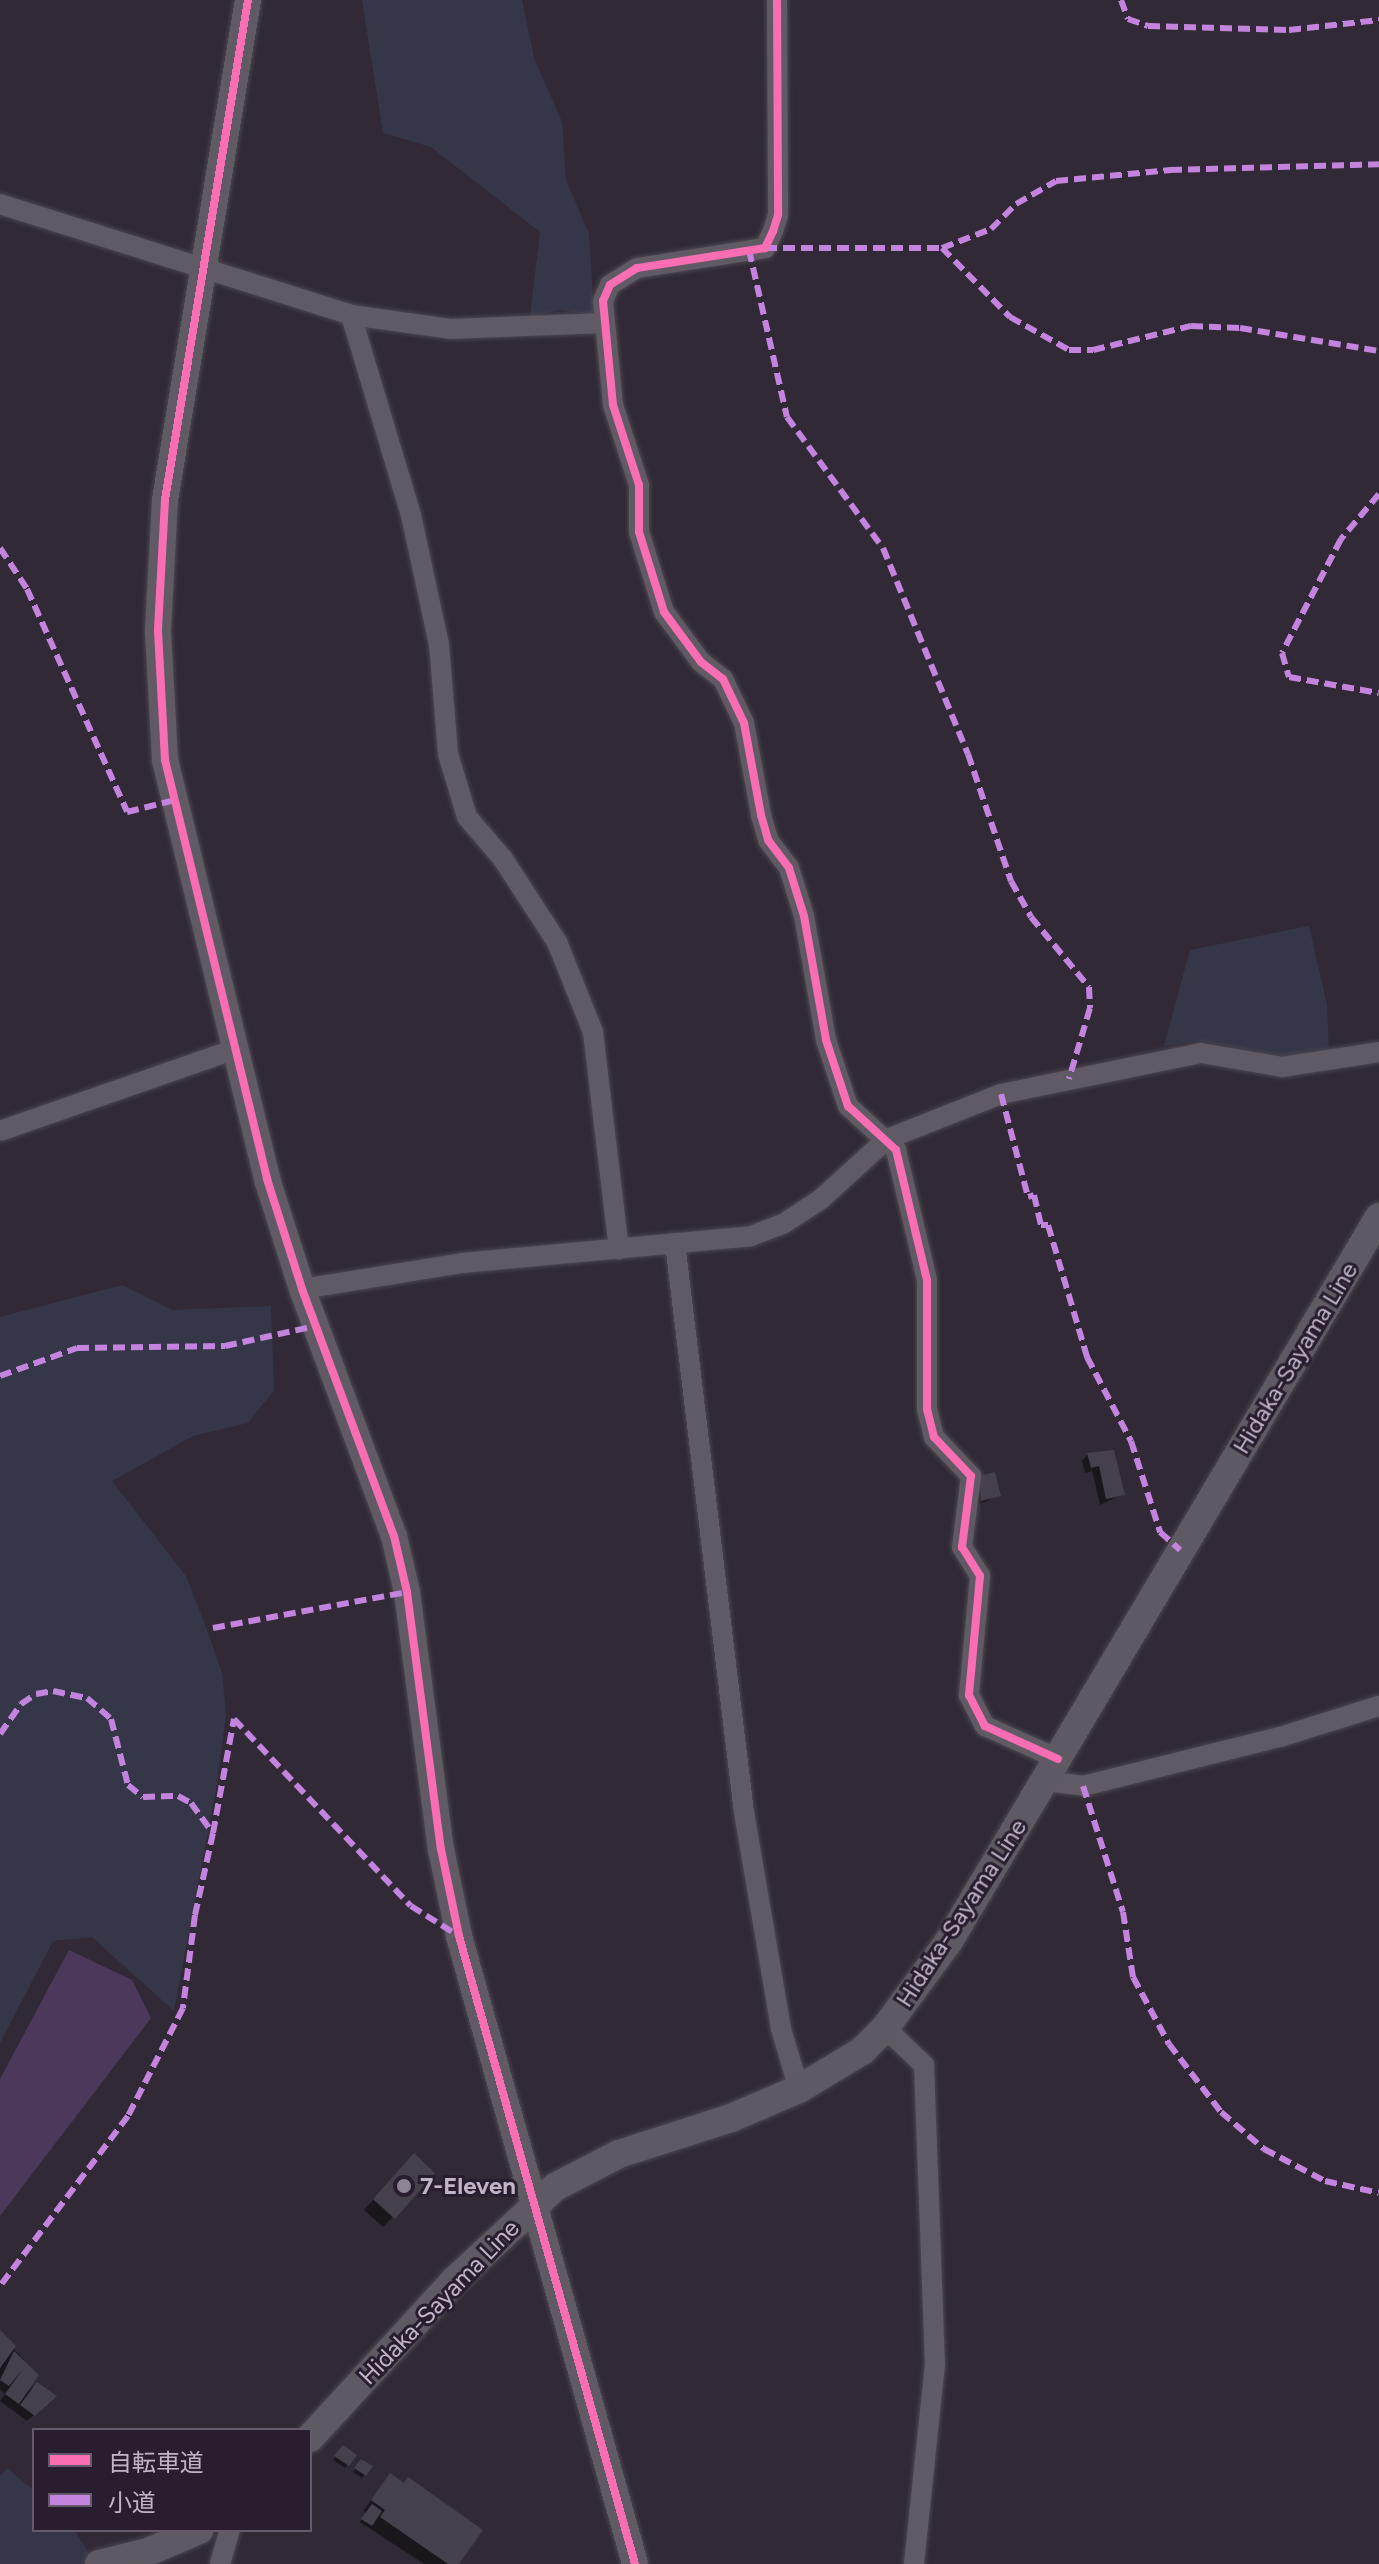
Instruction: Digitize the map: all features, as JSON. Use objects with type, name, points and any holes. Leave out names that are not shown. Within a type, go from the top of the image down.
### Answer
[{"type":"main road","name":"Hidaka-Sayama Line","points":[[312,2436],[455,2280],[531,2207],[585,2168],[731,2118],[799,2089],[853,2058],[885,2028],[949,1941],[1379,1217]]},
{"type":"main road","points":[[99,2564],[148,2552],[194,2532]]},
{"type":"street","points":[[248,0],[165,500],[159,692],[165,760],[267,1179],[302,1289],[394,1536],[407,1592],[441,1849],[531,2207],[635,2564]]},
{"type":"street","points":[[777,0],[778,215],[765,248],[625,272],[610,285],[603,301],[604,323],[617,428],[639,485],[639,532],[664,612],[734,696],[744,723],[768,840],[789,868],[804,916],[826,1040],[848,1106],[896,1150],[927,1280],[931,1423],[946,1455],[971,1476],[962,1547],[980,1576],[969,1695],[985,1726],[1051,1770],[1083,1786],[1280,1737],[1379,1706]]},
{"type":"street","points":[[0,204],[351,315],[450,329],[604,323]]},
{"type":"street","points":[[351,315],[414,529],[439,644],[448,754],[457,788],[467,817],[503,859],[557,942],[593,1032],[619,1249]]},
{"type":"street","points":[[0,1131],[235,1049]]},
{"type":"street","points":[[302,1289],[462,1263],[751,1236],[783,1224],[821,1199],[887,1139],[1001,1094],[1201,1053],[1282,1067],[1379,1052]]},
{"type":"street","points":[[675,1243],[744,1812],[781,2029],[799,2089]]},
{"type":"street","points":[[885,2028],[924,2065],[935,2364],[914,2564]]},
{"type":"street","points":[[220,2564],[229,2532]]},
{"type":"shaded area","points":[[362,0],[522,0],[534,58],[562,122],[566,180],[589,234],[594,315],[560,310],[530,316],[540,232],[431,147],[383,133]]},
{"type":"shaded area","points":[[1309,926],[1327,1005],[1329,1054],[1278,1056],[1199,1041],[1164,1046],[1190,950]]},
{"type":"shaded area","points":[[122,1285],[172,1310],[271,1306],[274,1390],[248,1423],[193,1436],[112,1481],[186,1576],[222,1673],[226,1714],[217,1784],[174,2011],[92,1937],[53,1941],[0,2043],[0,1317]]},
{"type":"shaded area","points":[[69,1950],[132,1980],[151,2018],[0,2216],[0,2079]]},
{"type":"shaded area","points":[[7,2468],[32,2489],[32,2532],[75,2532],[96,2564],[0,2564],[0,2476]]},
{"type":"building","points":[[1114,1450],[1125,1495],[1106,1499],[1099,1466],[1091,1468],[1087,1453]]},
{"type":"building","points":[[995,1472],[1001,1496],[981,1501],[979,1476]]},
{"type":"building","name":"7-Eleven","points":[[414,2153],[435,2173],[395,2219],[373,2199]]},
{"type":"building","points":[[0,2330],[16,2346],[0,2368]]},
{"type":"building","points":[[14,2351],[39,2375],[19,2404],[5,2394],[23,2369],[9,2386],[0,2380]]},
{"type":"building","points":[[37,2382],[57,2396],[35,2416],[20,2405]]},
{"type":"building","points":[[343,2445],[357,2455],[349,2466],[334,2456]]},
{"type":"building","points":[[361,2459],[373,2466],[366,2476],[354,2468]]},
{"type":"building","points":[[390,2473],[404,2483],[408,2477],[483,2530],[459,2564],[448,2564],[380,2517],[385,2510],[371,2500]]},
{"type":"building","points":[[372,2504],[382,2511],[372,2526],[361,2519]]},
{"type":"marked path","points":[[1121,0],[1128,19],[1148,26],[1289,30],[1379,20]]},
{"type":"marked path","points":[[765,248],[942,248],[991,229],[1016,204],[1056,181],[1170,170],[1379,164]]},
{"type":"marked path","points":[[942,248],[1010,317],[1069,350],[1093,350],[1191,326],[1240,328],[1379,351]]},
{"type":"marked path","points":[[749,250],[787,417],[883,548],[968,754],[1011,881],[1031,917],[1089,987],[1090,1008],[1069,1079]]},
{"type":"marked path","points":[[1379,494],[1341,539],[1282,653],[1289,677],[1379,693]]},
{"type":"marked path","points":[[0,548],[27,589],[127,812],[175,800]]},
{"type":"marked path","points":[[1001,1094],[1028,1197],[1034,1195],[1041,1225],[1048,1225],[1087,1357],[1131,1441],[1160,1532],[1180,1550]]},
{"type":"marked path","points":[[0,1376],[77,1348],[225,1346],[315,1326]]},
{"type":"marked path","points":[[213,1628],[407,1592]]},
{"type":"marked path","points":[[0,1734],[21,1704],[36,1694],[53,1691],[87,1698],[111,1719],[128,1785],[143,1797],[178,1796],[191,1803],[213,1833],[195,1915],[183,2008],[128,2116],[0,2286]]},
{"type":"marked path","points":[[213,1833],[234,1719],[411,1906],[459,1936]]},
{"type":"marked path","points":[[1083,1786],[1123,1912],[1133,1977],[1169,2044],[1221,2112],[1264,2149],[1325,2181],[1379,2193]]},
{"type":"cycle path","points":[[248,0],[165,500],[158,631],[165,760],[267,1179],[302,1289],[394,1536],[407,1592],[441,1849],[459,1936],[635,2564]]},
{"type":"cycle path","points":[[777,0],[778,215],[773,231],[765,248],[637,268],[610,285],[603,301],[613,405],[639,485],[639,532],[664,612],[701,662],[723,679],[744,723],[761,815],[768,840],[789,868],[804,916],[826,1040],[848,1106],[896,1150],[927,1280],[927,1409],[934,1437],[971,1476],[962,1547],[980,1576],[969,1695],[985,1726],[1058,1759]]},
{"type":"place","name":"7-Eleven","points":[[404,2186]]}]
